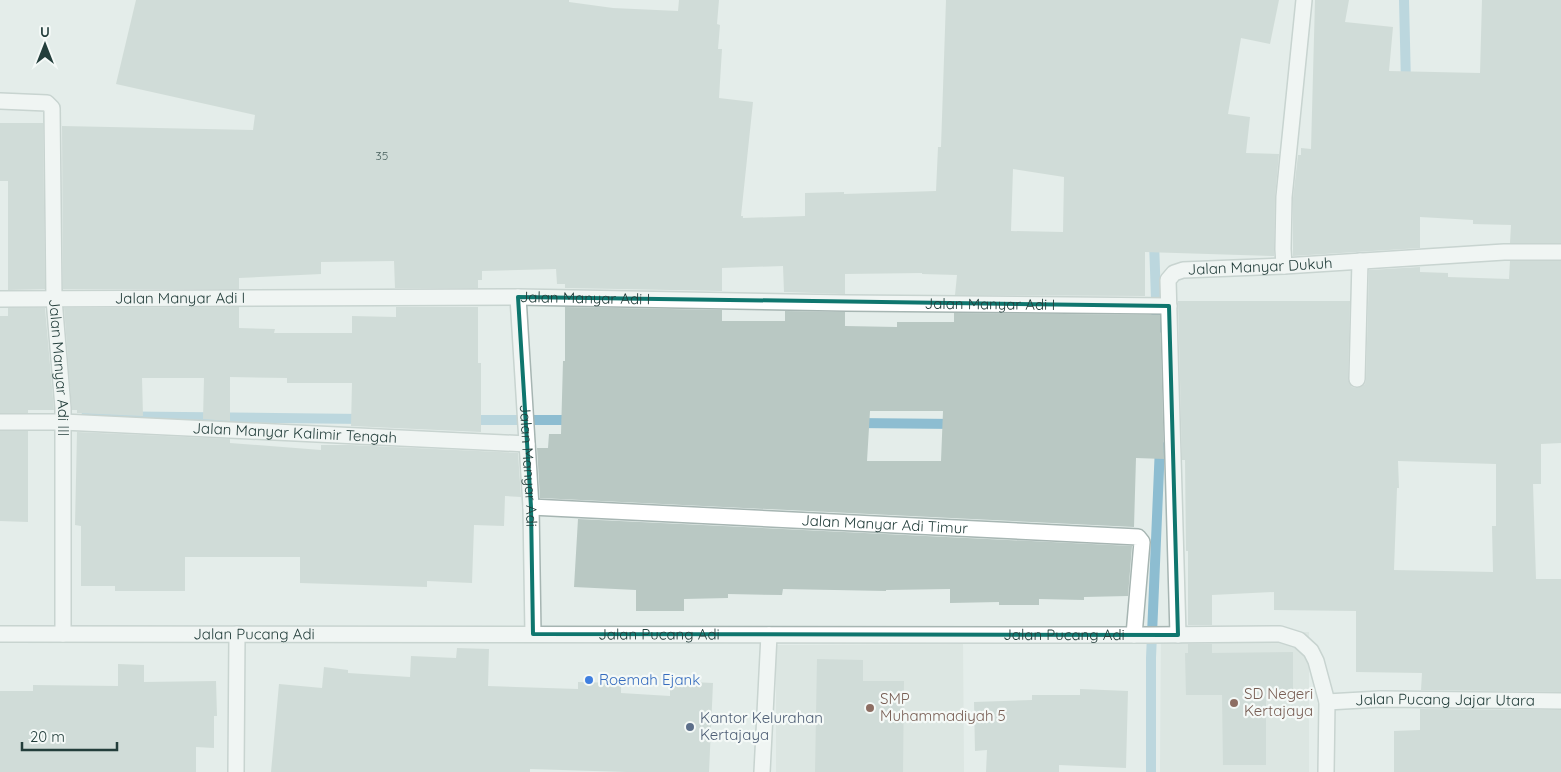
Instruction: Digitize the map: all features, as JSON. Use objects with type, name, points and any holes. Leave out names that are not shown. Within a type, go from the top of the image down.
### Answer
[{"type":"street","points":[[1284,266],[1284,197],[1304,0]]},
{"type":"street","name":"Jalan Manyar Adi III","points":[[0,101],[47,103],[52,108],[54,299],[63,416],[63,634]]},
{"type":"street","name":"Jalan Manyar Dukuh","points":[[1174,635],[1157,306],[1168,280],[1179,271],[1504,252],[1561,252]]},
{"type":"street","points":[[1357,379],[1360,261]]},
{"type":"street","name":"Jalan Manyar Adi I","points":[[0,299],[518,297],[1157,306]]},
{"type":"street","name":"Jalan Manyar Adi","points":[[518,297],[531,507],[533,634]]},
{"type":"street","name":"Jalan Manyar Kalimir Tengah","points":[[0,422],[63,416],[527,441]]},
{"type":"street","name":"Jalan Manyar Adi Timur","points":[[531,507],[1138,537],[1142,542],[1142,635]]},
{"type":"street","name":"Jalan Pucang Adi","points":[[0,634],[1280,634],[1298,640],[1311,651],[1316,661],[1327,702]]},
{"type":"street","points":[[236,772],[237,634]]},
{"type":"street","points":[[762,772],[769,635]]},
{"type":"street","name":"Jalan Pucang Jajar Utara","points":[[1327,702],[1380,699],[1561,701]]},
{"type":"street","points":[[1326,772],[1327,702]]},
{"type":"highlighted area","points":[[518,297],[1169,306],[1178,635],[533,634],[531,507]]},
{"type":"shaded area","name":"SD Negeri Kertajaya","points":[[1309,632],[1309,772],[1160,772],[1161,634]]},
{"type":"shaded area","name":"SMP Muhammadiyah 5","points":[[963,644],[964,772],[776,772],[776,645]]},
{"type":"building","points":[[136,0],[569,0],[569,2],[613,8],[678,11],[679,0],[719,0],[717,24],[720,25],[718,49],[722,49],[719,98],[753,102],[741,216],[743,218],[805,216],[805,193],[844,192],[844,194],[936,191],[938,147],[941,147],[946,0],[1279,0],[1270,44],[1241,38],[1228,114],[1250,117],[1246,153],[1279,154],[1275,197],[1274,256],[1145,252],[1145,296],[955,295],[957,275],[922,273],[845,274],[845,294],[784,292],[783,266],[722,268],[722,291],[565,288],[565,284],[557,284],[556,269],[482,271],[482,280],[478,280],[478,288],[395,288],[394,261],[321,262],[321,274],[239,278],[239,289],[63,289],[62,126],[253,130],[255,115],[116,84]],"holes":[[[1013,169],[1064,177],[1063,232],[1011,231]]]},
{"type":"building","points":[[1315,0],[1349,0],[1345,22],[1393,27],[1389,71],[1480,73],[1482,0],[1561,0],[1561,243],[1510,243],[1511,225],[1473,224],[1473,220],[1420,217],[1420,248],[1293,256],[1293,198],[1298,155],[1301,155],[1301,148],[1311,149]]},
{"type":"building","points":[[0,123],[43,123],[45,289],[8,290],[8,181],[0,181]]},
{"type":"building","points":[[1510,261],[1561,261],[1561,443],[1541,444],[1541,484],[1533,484],[1536,579],[1561,579],[1561,692],[1421,690],[1422,673],[1356,672],[1356,611],[1274,610],[1274,592],[1212,595],[1212,625],[1188,625],[1188,551],[1186,551],[1185,460],[1182,460],[1178,301],[1350,301],[1348,379],[1352,387],[1357,388],[1365,384],[1366,379],[1369,270],[1420,267],[1420,272],[1448,273],[1448,277],[1509,279]],"holes":[[[1398,461],[1496,464],[1496,526],[1492,526],[1493,572],[1394,570],[1397,488],[1399,488]]]},
{"type":"building","points":[[239,307],[239,328],[275,329],[274,333],[352,333],[352,316],[396,317],[396,307],[478,307],[478,363],[481,363],[481,432],[351,426],[352,383],[287,383],[287,378],[230,377],[230,421],[203,419],[204,378],[142,378],[143,416],[77,413],[77,410],[72,410],[64,308]]},
{"type":"building","points":[[565,307],[722,310],[722,321],[785,321],[785,311],[845,312],[845,326],[897,327],[897,322],[954,322],[954,313],[1160,315],[1164,459],[1136,458],[1134,527],[540,498],[537,448],[548,448],[549,434],[561,434],[563,361],[565,361]],"holes":[[[870,411],[943,411],[941,461],[867,461]]]},
{"type":"building","points":[[8,308],[45,308],[54,410],[28,410],[28,413],[0,413],[0,316],[8,316]]},
{"type":"building","points":[[0,431],[28,431],[28,522],[0,521]]},
{"type":"building","points":[[77,432],[230,439],[230,443],[321,450],[321,445],[351,445],[518,453],[521,497],[505,496],[504,526],[474,525],[472,583],[427,581],[427,587],[300,583],[300,557],[185,557],[185,591],[115,591],[115,586],[81,586],[81,526],[75,525]]},
{"type":"building","points":[[578,519],[1132,546],[1128,596],[1084,597],[1084,600],[1039,599],[1039,605],[999,605],[999,602],[950,603],[950,589],[886,591],[783,589],[782,595],[728,594],[728,598],[684,599],[684,611],[636,611],[636,590],[574,587]]},
{"type":"building","points":[[1188,644],[1212,644],[1212,653],[1293,652],[1293,694],[1266,694],[1266,765],[1223,765],[1222,695],[1186,695],[1185,653],[1188,653]]},
{"type":"building","points":[[457,648],[489,649],[488,686],[578,689],[578,682],[621,683],[621,693],[670,696],[670,681],[713,683],[709,772],[530,769],[530,772],[271,772],[279,684],[322,688],[324,667],[348,670],[348,673],[410,677],[411,656],[456,658]]},
{"type":"building","points":[[817,659],[863,660],[863,681],[904,681],[903,772],[815,772]]},
{"type":"building","points":[[118,664],[144,665],[144,682],[216,681],[217,716],[214,716],[214,748],[196,747],[196,772],[0,772],[0,691],[33,691],[33,685],[118,686]]},
{"type":"building","points":[[1080,689],[1128,691],[1126,768],[1059,765],[1059,772],[986,772],[987,750],[975,751],[974,702],[1032,700],[1032,695],[1080,695]]},
{"type":"building","points":[[1420,709],[1561,710],[1561,772],[1394,772],[1394,731],[1420,730]]},
{"type":"waterway","points":[[1404,0],[1406,84]]},
{"type":"waterway","points":[[1154,241],[1157,329]]},
{"type":"waterway","points":[[86,416],[364,419]]},
{"type":"waterway","points":[[468,420],[574,420]]},
{"type":"waterway","points":[[856,423],[956,424]]},
{"type":"waterway","points":[[1151,772],[1151,658],[1160,446]]},
{"type":"place","name":"Roemah Ejank","points":[[589,680]]},
{"type":"place","name":"SD Negeri Kertajaya","points":[[1234,703]]},
{"type":"place","name":"SMP Muhammadiyah 5","points":[[870,708]]},
{"type":"place","name":"Kantor Kelurahan Kertajaya","points":[[690,727]]}]
